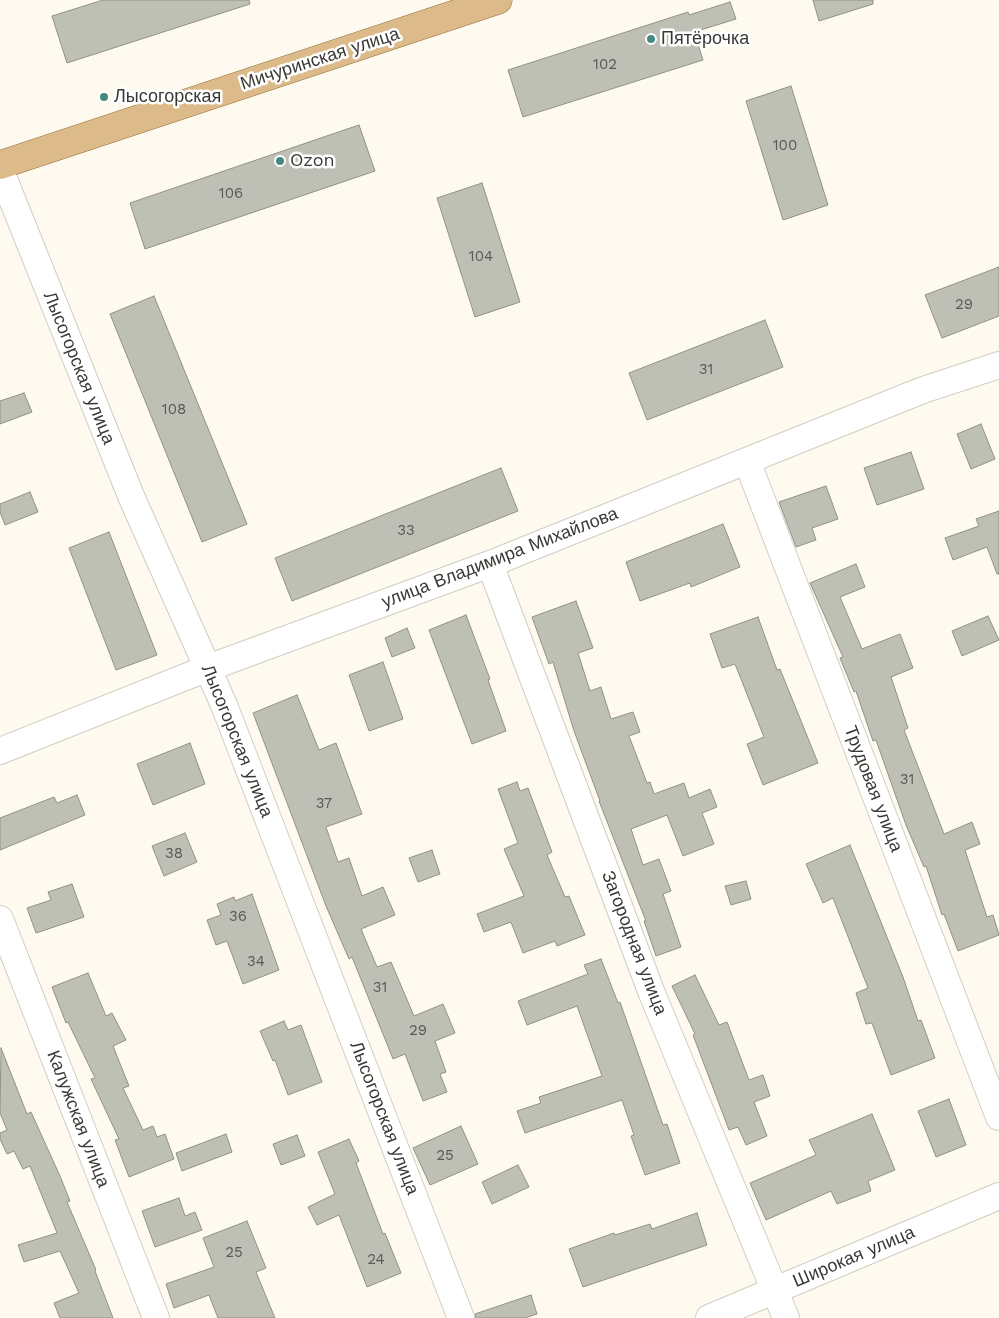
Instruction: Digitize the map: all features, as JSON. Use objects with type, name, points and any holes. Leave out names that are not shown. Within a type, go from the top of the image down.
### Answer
[{"type":"main road","name":"Мичуринская улица","points":[[0,164],[498,0]]},
{"type":"street","name":"Лысогорская улица","points":[[0,170],[131,496],[208,668],[462,1318]]},
{"type":"street","name":"улица Владимира Михайлова","points":[[0,751],[208,668],[490,564],[923,390],[999,365]]},
{"type":"street","name":"Трудовая улица","points":[[747,461],[999,1117]]},
{"type":"street","name":"Загородная улица","points":[[490,564],[651,991],[786,1318]]},
{"type":"street","name":"Калужская улица","points":[[0,919],[156,1318]]},
{"type":"street","name":"Широкая улица","points":[[709,1318],[999,1196]]},
{"type":"building","points":[[103,0],[249,0],[250,4],[67,63],[52,16]]},
{"type":"building","points":[[813,0],[873,0],[873,4],[819,21]]},
{"type":"building","points":[[730,2],[736,19],[694,32],[703,60],[523,117],[508,70],[688,12],[689,15]]},
{"type":"building","points":[[791,86],[828,205],[783,220],[746,101]]},
{"type":"building","points":[[359,125],[375,171],[145,249],[130,203]]},
{"type":"building","points":[[482,183],[520,302],[475,317],[437,198]]},
{"type":"building","points":[[999,267],[999,316],[942,338],[925,295]]},
{"type":"building","points":[[154,296],[247,524],[202,542],[110,314]]},
{"type":"building","points":[[765,320],[783,367],[647,420],[629,373]]},
{"type":"building","points":[[24,393],[32,412],[0,424],[0,401]]},
{"type":"building","points":[[981,424],[995,459],[971,469],[957,434]]},
{"type":"building","points":[[911,452],[924,489],[877,505],[864,468]]},
{"type":"building","points":[[501,468],[518,511],[292,601],[275,558]]},
{"type":"building","points":[[826,486],[838,519],[812,528],[816,540],[796,547],[779,502]]},
{"type":"building","points":[[30,492],[38,512],[5,525],[0,512],[0,504]]},
{"type":"building","points":[[999,511],[999,574],[997,574],[987,547],[953,560],[945,538],[979,526],[976,519]]},
{"type":"building","points":[[723,524],[740,567],[691,587],[690,583],[640,601],[626,562]]},
{"type":"building","points":[[109,532],[157,655],[116,670],[69,548]]},
{"type":"building","points":[[856,564],[865,587],[840,597],[862,649],[900,634],[913,668],[891,677],[908,728],[904,730],[944,834],[972,822],[980,844],[965,850],[987,917],[993,915],[999,935],[958,951],[944,914],[942,915],[926,866],[924,867],[906,825],[876,740],[873,741],[856,691],[854,692],[840,658],[843,657],[810,583]]},
{"type":"building","points":[[576,601],[593,648],[578,653],[590,691],[601,687],[611,719],[633,712],[640,732],[629,736],[647,783],[650,782],[654,794],[684,783],[689,798],[710,789],[717,807],[702,813],[714,844],[683,856],[667,815],[631,829],[643,865],[659,859],[671,891],[663,894],[681,947],[656,956],[644,921],[646,921],[574,731],[553,662],[549,664],[532,617]]},
{"type":"building","points":[[466,615],[490,679],[488,680],[506,731],[472,744],[429,630]]},
{"type":"building","points":[[988,616],[999,640],[962,656],[952,631]]},
{"type":"building","points":[[758,617],[777,670],[780,669],[818,763],[763,785],[747,744],[764,737],[735,664],[722,668],[710,634]]},
{"type":"building","points":[[407,628],[415,648],[392,657],[385,638]]},
{"type":"building","points":[[383,662],[403,719],[369,731],[349,675]]},
{"type":"building","points":[[297,695],[319,750],[336,743],[362,814],[326,827],[338,862],[349,858],[362,896],[383,887],[395,915],[361,929],[377,967],[391,962],[414,1016],[443,1004],[455,1033],[435,1041],[446,1072],[440,1074],[447,1092],[423,1101],[405,1054],[393,1059],[352,957],[349,959],[326,906],[253,713]]},
{"type":"building","points":[[190,743],[205,784],[153,805],[137,764]]},
{"type":"building","points":[[517,782],[520,791],[528,788],[552,852],[547,855],[565,897],[569,896],[585,935],[557,946],[555,941],[523,953],[511,922],[484,932],[477,914],[524,896],[504,849],[518,843],[498,789]]},
{"type":"building","points":[[77,795],[85,815],[0,850],[0,818],[54,797],[57,803]]},
{"type":"building","points":[[185,833],[197,862],[164,876],[152,846]]},
{"type":"building","points":[[850,845],[903,977],[918,1021],[921,1020],[935,1058],[891,1075],[872,1023],[866,1024],[856,993],[868,988],[833,898],[823,903],[806,864]]},
{"type":"building","points":[[432,850],[440,874],[418,882],[409,858]]},
{"type":"building","points":[[746,881],[751,899],[731,905],[725,886]]},
{"type":"building","points":[[72,884],[84,917],[36,933],[27,908],[51,900],[48,892]]},
{"type":"building","points":[[252,894],[279,970],[243,984],[227,941],[216,945],[207,920],[221,915],[217,904],[234,897],[235,901]]},
{"type":"building","points":[[601,959],[618,1003],[620,1002],[663,1125],[667,1124],[680,1163],[645,1175],[631,1136],[634,1135],[622,1100],[525,1133],[517,1111],[541,1103],[539,1097],[602,1076],[577,1006],[527,1025],[518,1001],[588,974],[584,965]]},
{"type":"building","points":[[88,973],[106,1016],[112,1013],[126,1040],[113,1046],[129,1086],[123,1088],[143,1130],[153,1126],[157,1137],[165,1134],[174,1159],[129,1177],[115,1140],[119,1139],[91,1079],[95,1078],[68,1022],[66,1023],[52,987]]},
{"type":"building","points":[[695,975],[719,1025],[727,1022],[749,1080],[763,1075],[770,1096],[754,1102],[767,1136],[746,1145],[738,1127],[729,1130],[693,1035],[695,1034],[672,986]]},
{"type":"building","points":[[284,1021],[288,1030],[301,1025],[322,1082],[288,1095],[275,1060],[273,1061],[260,1031]]},
{"type":"building","points":[[1,1048],[27,1114],[31,1112],[60,1176],[70,1201],[67,1202],[96,1270],[113,1318],[60,1318],[54,1303],[79,1293],[60,1251],[24,1262],[18,1245],[57,1233],[30,1166],[23,1169],[14,1151],[7,1154],[0,1139],[0,1133],[7,1130],[0,1113]]},
{"type":"building","points":[[949,1099],[966,1145],[936,1157],[918,1111]]},
{"type":"building","points":[[872,1114],[895,1170],[868,1181],[871,1191],[837,1204],[831,1191],[766,1220],[750,1183],[816,1155],[809,1140]]},
{"type":"building","points":[[461,1126],[478,1164],[430,1185],[413,1148]]},
{"type":"building","points":[[226,1134],[232,1152],[182,1171],[176,1153]]},
{"type":"building","points":[[297,1135],[305,1156],[281,1165],[273,1144]]},
{"type":"building","points":[[349,1139],[359,1161],[356,1163],[383,1234],[385,1233],[401,1273],[367,1287],[339,1215],[317,1225],[308,1207],[335,1194],[318,1152]]},
{"type":"building","points":[[518,1165],[529,1187],[492,1204],[482,1182]]},
{"type":"building","points":[[179,1198],[185,1216],[195,1212],[202,1230],[155,1247],[142,1211]]},
{"type":"building","points":[[697,1213],[707,1245],[583,1287],[569,1249],[614,1233],[615,1235],[650,1224],[652,1229]]},
{"type":"building","points":[[247,1221],[266,1268],[256,1272],[275,1318],[218,1318],[209,1295],[174,1308],[166,1284],[214,1267],[203,1238]]},
{"type":"building","points":[[531,1295],[537,1314],[525,1318],[476,1318],[475,1314]]},
{"type":"place","name":"Пятёрочка","points":[[651,39]]},
{"type":"place","name":"Лысогорская","points":[[104,97]]},
{"type":"place","name":"Ozon","points":[[280,161]]}]
